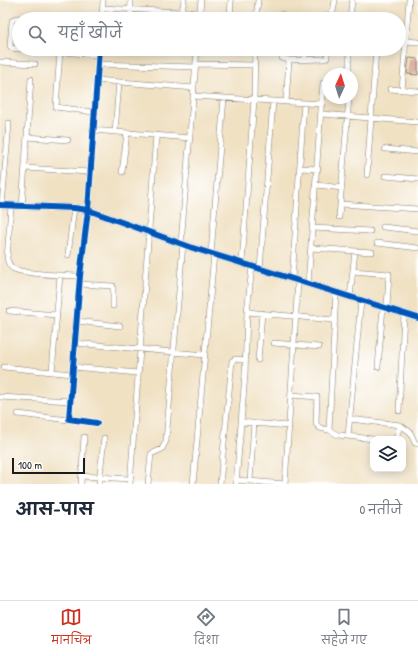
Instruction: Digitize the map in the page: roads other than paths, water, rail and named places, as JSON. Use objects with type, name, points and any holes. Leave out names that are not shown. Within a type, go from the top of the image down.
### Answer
[{"type":"street","points":[[103,0],[103,12]]},
{"type":"street","points":[[130,9],[131,0]]},
{"type":"street","points":[[103,8],[182,12],[184,0]]},
{"type":"street","points":[[200,12],[201,0]]},
{"type":"street","points":[[230,12],[231,0]]},
{"type":"street","points":[[257,12],[258,0]]},
{"type":"street","points":[[334,12],[335,0]]},
{"type":"street","points":[[351,12],[352,0]]},
{"type":"street","points":[[409,0],[406,41],[418,42]]},
{"type":"street","points":[[12,21],[10,46],[12,48]]},
{"type":"street","points":[[60,56],[56,107],[93,112]]},
{"type":"street","points":[[69,420],[79,284],[88,210],[89,172],[98,56]]},
{"type":"street","points":[[148,484],[149,458],[153,453],[162,449],[166,441],[197,56]]},
{"type":"street","points":[[242,263],[254,100],[255,56]]},
{"type":"street","points":[[282,56],[282,58],[289,60],[324,59],[327,56]]},
{"type":"street","points":[[349,56],[349,68]]},
{"type":"street","points":[[367,175],[375,56]]},
{"type":"street","points":[[402,90],[405,56]]},
{"type":"street","points":[[286,102],[289,60]]},
{"type":"street","points":[[0,62],[36,64]]},
{"type":"street","points":[[97,64],[255,65]]},
{"type":"street","points":[[22,207],[31,79]]},
{"type":"street","points":[[96,80],[194,88]]},
{"type":"street","points":[[115,132],[119,82]]},
{"type":"street","points":[[390,89],[418,91]]},
{"type":"street","points":[[193,96],[322,104],[317,185],[308,284]]},
{"type":"street","points":[[193,484],[205,355],[224,98]]},
{"type":"street","points":[[260,269],[273,101]]},
{"type":"street","points":[[252,267],[247,312],[236,482],[250,481],[285,484],[296,317],[295,280],[304,102]]},
{"type":"street","points":[[339,217],[348,104]]},
{"type":"street","points":[[322,114],[418,122]]},
{"type":"street","points":[[9,123],[1,205],[88,210],[212,254],[418,318]]},
{"type":"street","points":[[92,130],[190,138]]},
{"type":"street","points":[[122,172],[127,133]]},
{"type":"street","points":[[82,476],[100,477],[130,482],[156,135]]},
{"type":"street","points":[[27,137],[68,140]]},
{"type":"street","points":[[386,149],[418,152]]},
{"type":"street","points":[[25,168],[89,172]]},
{"type":"street","points":[[300,168],[318,169]]},
{"type":"street","points":[[385,176],[418,179]]},
{"type":"street","points":[[317,185],[342,188]]},
{"type":"street","points":[[340,204],[418,209]]},
{"type":"street","points":[[11,206],[8,259],[9,265],[14,269],[24,271],[80,276]]},
{"type":"street","points":[[68,255],[74,208]]},
{"type":"street","points":[[383,227],[418,231]]},
{"type":"street","points":[[313,228],[370,231]]},
{"type":"street","points":[[377,243],[418,248]]},
{"type":"street","points":[[312,248],[372,252]]},
{"type":"street","points":[[350,297],[355,251]]},
{"type":"street","points":[[353,271],[389,274],[378,368]]},
{"type":"street","points":[[52,372],[60,275]]},
{"type":"street","points":[[79,284],[113,286],[113,306]]},
{"type":"street","points":[[329,430],[336,292]]},
{"type":"street","points":[[348,436],[361,301]]},
{"type":"street","points":[[9,311],[57,314]]},
{"type":"street","points":[[247,312],[334,320]]},
{"type":"street","points":[[258,360],[262,314]]},
{"type":"street","points":[[399,411],[404,314]]},
{"type":"street","points":[[77,321],[120,326]]},
{"type":"street","points":[[75,343],[205,355]]},
{"type":"street","points":[[274,343],[320,347]]},
{"type":"street","points":[[220,484],[232,361],[235,359],[245,360]]},
{"type":"street","points":[[73,366],[138,373]]},
{"type":"street","points":[[4,367],[72,374]]},
{"type":"street","points":[[291,395],[317,397],[316,424],[320,428],[329,430],[338,435],[370,440]]},
{"type":"street","points":[[0,397],[71,401]]},
{"type":"street","points":[[18,414],[97,423]]},
{"type":"street","points":[[350,418],[400,425],[406,428],[418,444]]},
{"type":"street","points":[[241,422],[289,426]]},
{"type":"street","points":[[250,481],[254,423]]},
{"type":"street","points":[[397,436],[400,425]]},
{"type":"street","points":[[81,484],[84,437]]},
{"type":"street","points":[[99,484],[104,438]]}]
